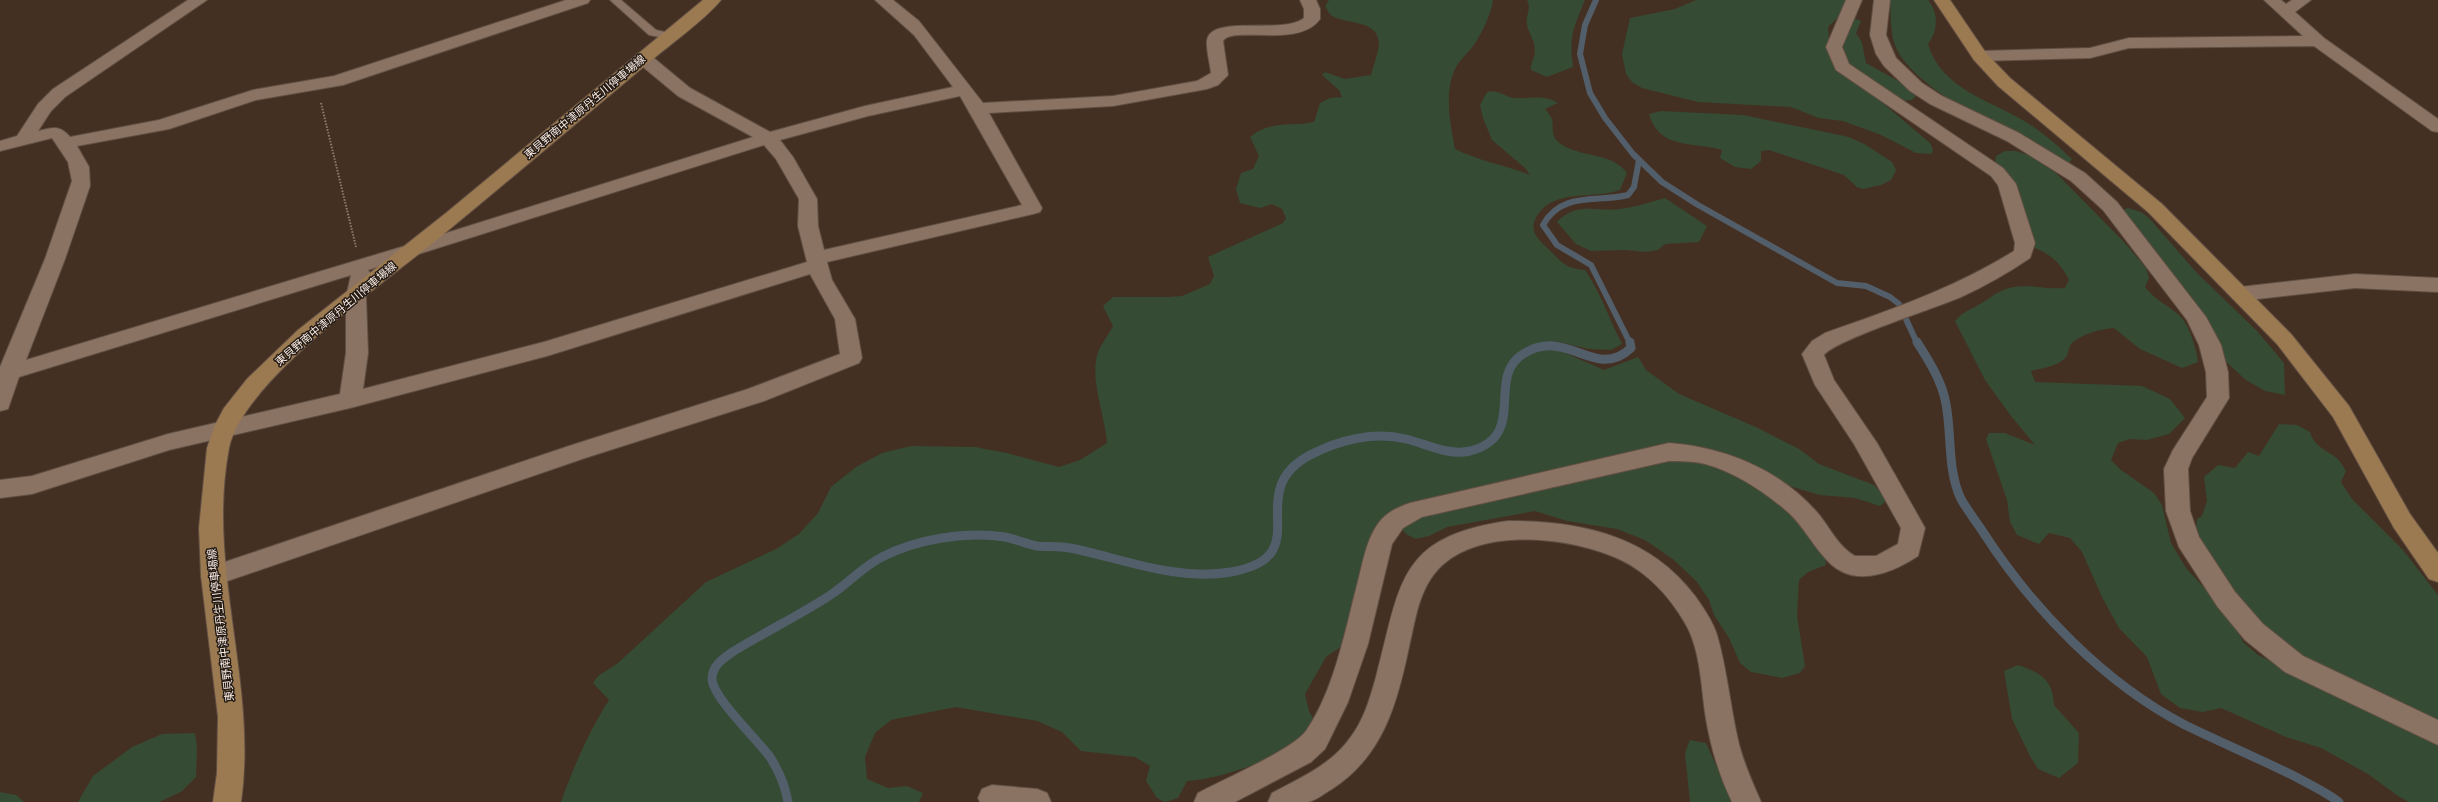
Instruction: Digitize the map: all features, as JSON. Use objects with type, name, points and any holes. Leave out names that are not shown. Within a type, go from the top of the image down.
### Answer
[{"type":"main road","name":"東貝野南中津原丹生川停車場線","points":[[227,802],[233,772],[232,712],[213,576],[210,517],[219,445],[224,428],[244,398],[273,365],[415,249],[713,0]]},
{"type":"main road","points":[[1942,0],[1980,56],[2019,96],[2155,208],[2284,339],[2341,412],[2402,521],[2438,572]]},
{"type":"street","points":[[25,138],[44,108],[59,93],[199,0]]},
{"type":"street","points":[[66,143],[163,125],[252,94],[320,85],[370,71],[582,0]]},
{"type":"street","points":[[0,489],[32,485],[168,442],[350,400],[589,337],[817,261],[1033,208],[971,96],[956,82],[940,56],[906,15],[883,0]]},
{"type":"street","points":[[979,108],[1113,101],[1201,85],[1212,81],[1220,75],[1216,41],[1216,37],[1220,33],[1227,30],[1286,30],[1304,26],[1312,19],[1312,9],[1308,0]]},
{"type":"street","points":[[1208,802],[1301,753],[1315,740],[1335,702],[1355,644],[1380,544],[1386,529],[1399,516],[1418,509],[1669,452],[1710,456],[1744,471],[1774,489],[1806,516],[1836,554],[1849,564],[1870,567],[1889,562],[1909,548],[1913,528],[1862,438],[1813,362],[1813,354],[1819,346],[1832,338],[1950,294],[2023,254],[2025,243],[2007,184],[1997,172],[1894,104],[1842,66],[1834,47],[1854,0]]},
{"type":"street","points":[[1882,0],[1878,35],[1884,54],[1890,62],[1916,87],[1936,100],[2013,137],[2078,177],[2110,206],[2196,317],[2212,352],[2218,372],[2218,398],[2181,456],[2176,470],[2178,505],[2188,540],[2226,599],[2254,632],[2294,664],[2438,733]]},
{"type":"street","points":[[2272,0],[2318,41],[2438,127]]},
{"type":"street","points":[[2285,11],[2303,0]]},
{"type":"street","points":[[1980,56],[2090,53],[2128,43],[2318,41]]},
{"type":"street","points":[[213,576],[577,452],[756,395],[851,358],[845,319],[822,280],[807,221],[808,199],[784,157],[768,138],[684,92],[643,58]]},
{"type":"street","points":[[5,374],[415,249],[768,138],[859,112],[964,90]]},
{"type":"street","points":[[0,146],[25,138],[55,132],[66,143],[82,172],[81,184],[64,236],[32,322],[5,374],[0,403]]},
{"type":"street","points":[[350,400],[357,353],[356,296],[363,265]]},
{"type":"street","points":[[2240,294],[2356,281],[2438,285]]},
{"type":"street","points":[[1282,802],[1308,787],[1349,759],[1370,730],[1384,694],[1408,595],[1421,573],[1432,559],[1453,546],[1473,537],[1503,532],[1531,531],[1589,538],[1618,548],[1650,566],[1678,593],[1697,618],[1704,634],[1728,760],[1737,784],[1747,802]]},
{"type":"street","points":[[992,798],[1037,802]]},
{"type":"lane","points":[[615,0],[653,33],[670,36]]},
{"type":"path","points":[[320,85],[324,122],[358,255],[363,265]]},
{"type":"green space","points":[[1329,0],[1493,0],[1488,19],[1481,33],[1474,46],[1460,61],[1454,71],[1451,81],[1449,104],[1455,149],[1473,157],[1530,175],[1525,168],[1492,140],[1483,118],[1480,105],[1487,92],[1491,91],[1514,98],[1542,98],[1553,100],[1558,103],[1545,109],[1552,119],[1555,138],[1561,144],[1578,151],[1605,158],[1621,166],[1627,173],[1620,190],[1609,193],[1573,196],[1561,199],[1551,203],[1542,210],[1535,220],[1533,228],[1534,231],[1537,238],[1545,246],[1566,265],[1585,270],[1600,297],[1622,344],[1611,350],[1589,349],[1555,341],[1561,351],[1604,370],[1638,357],[1646,370],[1679,394],[1758,428],[1799,449],[1819,464],[1874,485],[1885,497],[1885,502],[1880,506],[1855,498],[1820,495],[1789,486],[1715,451],[1412,503],[1342,646],[1326,657],[1305,694],[1309,711],[1315,722],[1304,734],[1274,755],[1239,770],[1203,779],[1187,781],[1178,798],[1165,802],[1157,798],[1146,781],[1150,766],[1135,757],[1081,751],[1062,732],[1037,721],[956,707],[891,720],[875,733],[865,757],[867,779],[888,788],[907,786],[923,793],[919,802],[561,802],[582,750],[594,725],[609,700],[593,683],[598,676],[618,663],[706,582],[776,549],[799,534],[818,513],[831,487],[856,467],[882,453],[911,446],[975,447],[1007,453],[1059,467],[1080,460],[1107,443],[1097,391],[1095,370],[1098,351],[1113,326],[1103,306],[1113,297],[1182,296],[1210,284],[1214,276],[1208,257],[1283,223],[1286,218],[1282,209],[1272,204],[1260,208],[1240,203],[1236,189],[1241,173],[1253,169],[1259,156],[1250,137],[1265,128],[1273,126],[1314,122],[1320,103],[1330,98],[1342,97],[1339,90],[1322,75],[1325,72],[1345,79],[1371,75],[1379,47],[1378,37],[1374,31],[1362,24],[1332,16],[1325,6]]},
{"type":"green space","points":[[1527,0],[1585,0],[1573,33],[1573,67],[1547,77],[1531,70],[1535,52],[1534,44],[1527,25],[1529,6]]},
{"type":"green space","points":[[1696,0],[1847,0],[1844,12],[1828,27],[1828,47],[1833,59],[1838,65],[1930,143],[1933,150],[1931,154],[1916,153],[1881,135],[1843,121],[1819,118],[1791,107],[1698,102],[1642,88],[1632,82],[1626,74],[1622,54],[1630,18],[1675,9]]},
{"type":"green space","points":[[1890,0],[1928,0],[1932,5],[1936,22],[1934,33],[1928,44],[1934,59],[1944,72],[1955,83],[1968,92],[2012,114],[2038,130],[2072,159],[2068,165],[1973,114],[1925,82],[1907,65],[1896,48],[1892,30]]},
{"type":"green space","points":[[1854,18],[1861,21],[1856,33],[1862,43],[1866,63],[1902,83],[1916,96],[1912,100],[1901,101],[1851,69],[1841,49]]},
{"type":"green space","points":[[1661,111],[1743,115],[1849,137],[1866,145],[1892,162],[1896,170],[1891,180],[1881,185],[1863,189],[1857,187],[1844,175],[1769,150],[1761,151],[1761,161],[1751,169],[1735,167],[1720,158],[1722,150],[1679,142],[1661,134],[1654,126],[1649,114]]},
{"type":"green space","points":[[2005,151],[2016,151],[2031,156],[2056,173],[2124,242],[2146,268],[2149,278],[2145,287],[2183,320],[2192,338],[2198,362],[2182,368],[2140,349],[2114,328],[2097,331],[2075,340],[2071,344],[2066,357],[2062,361],[2049,367],[2031,371],[2035,382],[2142,386],[2170,399],[2185,418],[2169,434],[2147,440],[2130,439],[2118,443],[2111,460],[2121,470],[2154,493],[2162,505],[2171,543],[2186,568],[2231,617],[2243,642],[2258,655],[2438,740],[2438,802],[2409,802],[2398,796],[2368,774],[2321,748],[2286,737],[2221,708],[2203,712],[2180,708],[2161,694],[2147,657],[2119,628],[2103,599],[2082,552],[2070,538],[2049,533],[2039,544],[2017,535],[2010,522],[2007,500],[1986,439],[1989,433],[2005,433],[2035,445],[2011,416],[1985,380],[1955,321],[1966,311],[1998,292],[2009,288],[2025,286],[2065,288],[2069,280],[2063,270],[2051,257],[2035,248],[1995,163],[1996,156]]},
{"type":"green space","points":[[1665,198],[1707,226],[1699,242],[1665,244],[1658,250],[1646,252],[1626,250],[1591,251],[1576,244],[1557,222],[1564,216],[1579,209],[1620,209]]},
{"type":"green space","points":[[2128,208],[2141,212],[2149,218],[2197,273],[2257,331],[2284,363],[2285,395],[2265,391],[2246,380],[2223,359],[2122,210]]},
{"type":"green space","points":[[2279,424],[2297,425],[2310,432],[2316,443],[2338,459],[2346,471],[2341,482],[2352,499],[2403,550],[2438,595],[2438,725],[2310,665],[2263,631],[2210,561],[2196,531],[2197,519],[2202,516],[2207,501],[2204,477],[2218,465],[2235,468],[2248,452],[2259,456]]},
{"type":"green space","points":[[1698,460],[1743,477],[1772,495],[1797,516],[1808,528],[1824,553],[1826,565],[1808,572],[1799,580],[1797,616],[1805,666],[1800,673],[1782,678],[1751,672],[1740,663],[1729,638],[1714,615],[1709,600],[1697,582],[1674,560],[1645,540],[1617,529],[1567,521],[1535,511],[1447,527],[1429,536],[1416,539],[1406,534],[1401,528],[1403,520],[1648,461]]},
{"type":"green space","points":[[2018,665],[2039,674],[2044,678],[2051,689],[2054,705],[2079,733],[2078,763],[2059,778],[2038,769],[2012,719],[2004,671]]},
{"type":"green space","points":[[195,733],[197,748],[196,777],[181,792],[159,802],[78,802],[93,776],[132,747],[162,734]]},
{"type":"green space","points":[[1690,740],[1706,743],[1733,802],[1690,802],[1685,753]]},
{"type":"green space","points":[[0,792],[16,795],[24,802],[0,802]]},
{"type":"waterway","points":[[1596,0],[1585,25],[1580,54],[1590,93],[1605,118],[1633,154],[1662,182],[1698,205],[1837,283],[1866,286],[1890,297],[1899,304],[1917,343]]},
{"type":"waterway","points":[[1630,343],[1591,265],[1557,245],[1543,225],[1551,214],[1560,207],[1570,203],[1581,200],[1628,195],[1634,187],[1639,160]]},
{"type":"waterway","points":[[788,802],[781,778],[770,757],[727,707],[714,687],[712,679],[714,670],[719,662],[726,656],[829,596],[882,557],[910,545],[926,541],[958,536],[990,535],[1005,537],[1037,546],[1075,549],[1172,572],[1191,574],[1231,572],[1257,564],[1271,552],[1277,538],[1280,487],[1290,470],[1310,455],[1345,441],[1357,438],[1382,436],[1406,439],[1446,451],[1470,451],[1488,444],[1498,433],[1503,420],[1507,377],[1512,364],[1523,354],[1539,347],[1554,346],[1605,359],[1618,357],[1631,348],[1630,342]]},
{"type":"waterway","points":[[1917,342],[1926,356],[1944,396],[1948,416],[1950,452],[1954,476],[1961,499],[2002,560],[2047,615],[2098,666],[2155,708],[2185,725],[2296,777],[2339,802]]}]
